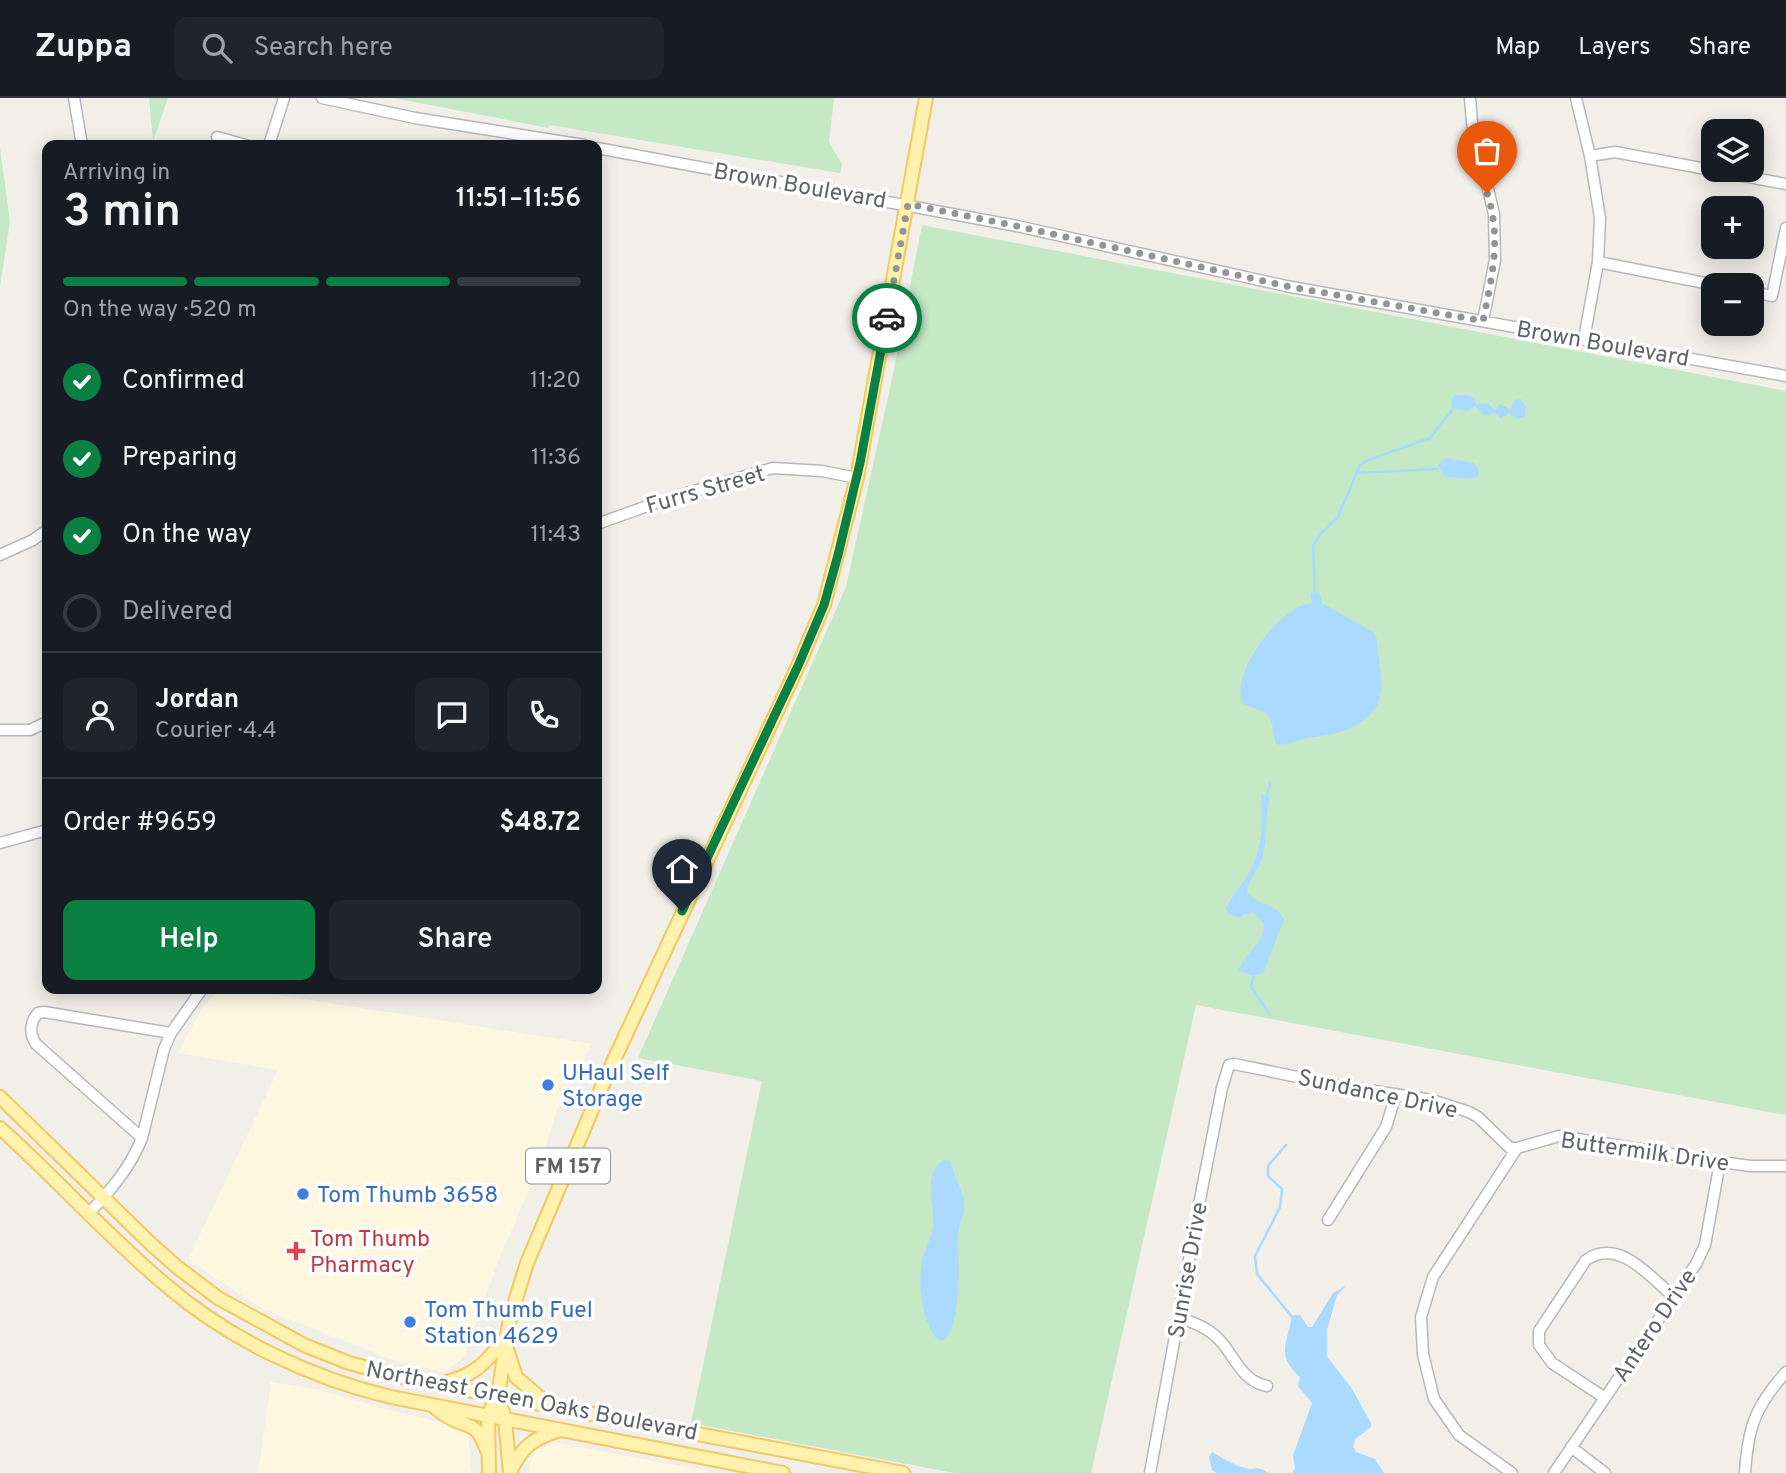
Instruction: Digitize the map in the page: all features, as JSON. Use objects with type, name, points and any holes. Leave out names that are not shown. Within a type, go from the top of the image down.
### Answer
[{"type":"main road","name":"FM 157","points":[[489,1473],[488,1415],[498,1396],[505,1338],[527,1263],[606,1077],[824,605],[857,478],[926,98]]},
{"type":"main road","name":"Northeast Green Oaks Boulevard","points":[[0,1097],[150,1242],[190,1277],[233,1307],[291,1339],[362,1367],[437,1384],[903,1473]]},
{"type":"main road","name":"Northeast Green Oaks Boulevard","points":[[0,1128],[169,1288],[216,1321],[281,1358],[360,1390],[783,1473]]},
{"type":"main road","points":[[437,1384],[453,1381],[475,1371],[505,1338]]},
{"type":"main road","points":[[505,1338],[516,1377],[550,1406]]},
{"type":"main road","points":[[281,1358],[291,1339]]},
{"type":"main road","name":"FM 157","points":[[498,1396],[506,1419],[510,1473]]},
{"type":"main road","points":[[430,1404],[450,1419],[469,1424],[483,1441],[488,1454]]},
{"type":"main road","points":[[510,1473],[517,1456],[537,1437],[562,1430]]},
{"type":"main road","points":[[681,1453],[684,1431]]},
{"type":"street","points":[[74,98],[81,140]]},
{"type":"street","points":[[271,140],[284,98]]},
{"type":"street","points":[[322,98],[415,118],[553,140]]},
{"type":"street","points":[[1470,98],[1472,123],[1494,214],[1496,260],[1483,321]]},
{"type":"street","points":[[1576,98],[1590,156],[1600,218],[1598,262],[1584,339]]},
{"type":"street","points":[[217,137],[228,140]]},
{"type":"street","name":"Brown Boulevard","points":[[602,149],[908,204],[1286,286],[1786,376]]},
{"type":"street","points":[[1590,156],[1615,152],[1786,184]]},
{"type":"street","points":[[1764,294],[1773,296],[1786,228]]},
{"type":"street","points":[[1598,262],[1701,282]]},
{"type":"street","name":"Furrs Street","points":[[602,522],[667,499],[773,468],[822,471],[857,478]]},
{"type":"street","points":[[0,555],[42,533]]},
{"type":"street","points":[[0,730],[30,730],[42,724]]},
{"type":"street","points":[[0,843],[42,831]]},
{"type":"street","points":[[89,1213],[119,1181],[142,1138],[164,1049],[171,1033],[198,994]]},
{"type":"street","points":[[142,1138],[34,1040],[32,1025],[38,1013],[44,1012],[171,1033]]},
{"type":"street","name":"Sundance Drive","points":[[1228,1068],[1234,1064],[1432,1100],[1469,1112],[1491,1128],[1510,1148],[1517,1148]]},
{"type":"street","name":"Sunrise Drive","points":[[1150,1473],[1202,1189],[1228,1068]]},
{"type":"street","points":[[1328,1220],[1386,1127],[1396,1094]]},
{"type":"street","name":"Buttermilk Drive","points":[[1517,1148],[1559,1136],[1720,1162],[1751,1166],[1786,1166]]},
{"type":"street","points":[[1512,1473],[1458,1435],[1434,1399],[1423,1354],[1421,1317],[1433,1277],[1517,1148]]},
{"type":"street","name":"Antero Drive","points":[[1554,1473],[1696,1264],[1705,1245],[1720,1162]]},
{"type":"street","points":[[1605,1398],[1552,1363],[1539,1345],[1539,1331],[1586,1260],[1606,1252],[1624,1255],[1674,1297]]},
{"type":"street","points":[[1179,1318],[1198,1324],[1211,1332],[1222,1342],[1249,1378],[1267,1386]]},
{"type":"street","points":[[1745,1473],[1748,1438],[1754,1418],[1767,1394],[1786,1372]]},
{"type":"street","points":[[1572,1447],[1605,1473]]},
{"type":"shaded area","points":[[215,994],[271,994],[592,1044],[560,1101],[538,1169],[499,1259],[463,1359],[444,1372],[393,1360],[263,1309],[188,1260],[278,1070],[178,1053],[203,1007]]},
{"type":"shaded area","points":[[271,1382],[316,1389],[461,1427],[468,1436],[472,1473],[258,1473]]},
{"type":"shaded area","points":[[557,1443],[708,1473],[530,1473],[529,1465],[537,1450]]},
{"type":"green space","points":[[149,98],[168,98],[153,140]]},
{"type":"green space","points":[[394,98],[834,98],[829,142],[842,164],[840,173],[550,125],[548,128]]},
{"type":"green space","points":[[0,148],[10,222],[0,286]]},
{"type":"green space","points":[[922,225],[1786,391],[1786,1115],[1196,1005],[1091,1473],[954,1473],[691,1423],[762,1081],[638,1058],[846,587],[892,379]]},
{"type":"water","points":[[1455,395],[1471,396],[1477,404],[1488,403],[1494,410],[1500,404],[1511,410],[1514,400],[1521,399],[1526,406],[1525,417],[1516,419],[1509,413],[1501,418],[1494,412],[1484,415],[1475,406],[1467,411],[1451,408],[1451,399]]},
{"type":"water","points":[[1447,458],[1474,463],[1479,475],[1473,479],[1446,477],[1438,466]]},
{"type":"water","points":[[1319,592],[1322,603],[1375,633],[1382,685],[1378,704],[1364,720],[1345,730],[1276,744],[1269,717],[1242,703],[1240,691],[1243,678],[1248,664],[1265,637],[1286,615],[1302,605],[1312,603],[1310,593]]},
{"type":"water","points":[[1261,794],[1270,798],[1264,848],[1262,860],[1247,892],[1256,900],[1277,910],[1284,920],[1263,973],[1253,976],[1239,971],[1244,959],[1260,939],[1264,925],[1254,913],[1240,918],[1228,914],[1226,908],[1250,871],[1257,853],[1262,824]]},
{"type":"water","points":[[944,1160],[950,1161],[962,1192],[964,1206],[958,1234],[957,1306],[950,1332],[944,1340],[938,1340],[924,1311],[920,1277],[933,1226],[931,1180],[937,1165]]},
{"type":"water","points":[[1346,1286],[1337,1295],[1327,1330],[1327,1357],[1351,1387],[1371,1423],[1371,1427],[1355,1439],[1353,1447],[1356,1452],[1375,1459],[1384,1473],[1293,1473],[1293,1455],[1312,1403],[1298,1386],[1300,1377],[1292,1369],[1285,1355],[1292,1315],[1300,1315],[1308,1327],[1312,1327],[1333,1293]]},
{"type":"water","points":[[1212,1452],[1241,1467],[1261,1469],[1268,1473],[1216,1473],[1212,1470],[1209,1457]]},
{"type":"waterway","points":[[1315,594],[1313,546],[1338,517],[1360,465],[1430,438],[1452,410]]},
{"type":"waterway","points":[[1357,473],[1437,469]]},
{"type":"waterway","points":[[1266,800],[1270,783]]},
{"type":"waterway","points":[[1254,973],[1251,987],[1270,1015]]},
{"type":"waterway","points":[[1286,1145],[1268,1166],[1268,1176],[1282,1189],[1280,1207],[1255,1256],[1257,1274],[1292,1317]]},
{"type":"way so far","points":[[887,318],[908,204],[1286,286],[1483,321],[1496,260],[1494,214],[1487,193]]},
{"type":"place","name":"UHaul Self Storage","points":[[548,1085]]},
{"type":"place","name":"Tom Thumb 3658","points":[[303,1194]]},
{"type":"place","name":"Tom Thumb Pharmacy","points":[[296,1251]]},
{"type":"place","name":"Tom Thumb Fuel Station 4629","points":[[410,1322]]},
{"type":"route","points":[[682,911],[824,605],[860,463],[887,318]]}]
